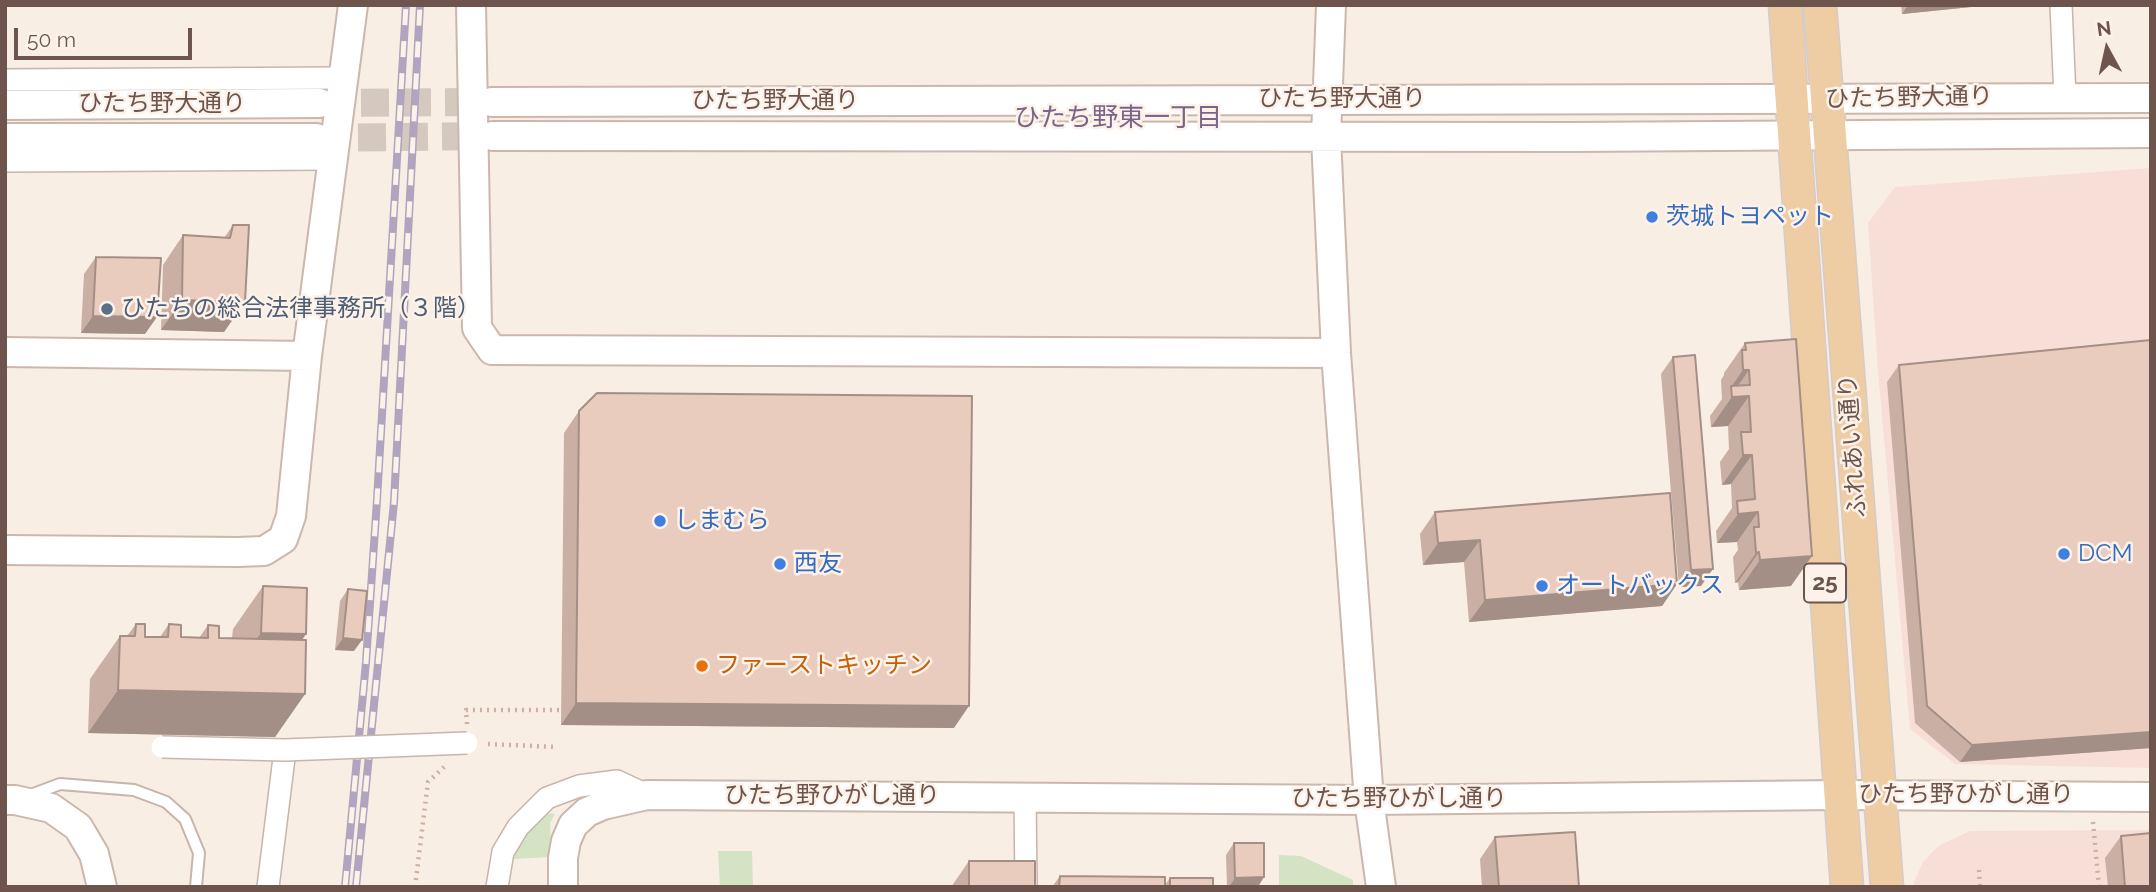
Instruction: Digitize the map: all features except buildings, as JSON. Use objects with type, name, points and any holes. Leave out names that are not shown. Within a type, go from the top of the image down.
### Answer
[{"type":"main road","name":"ふれあい通り","points":[[1785,5],[1847,887]]},
{"type":"main road","name":"ふれあい通り","points":[[1820,5],[1887,887]]},
{"type":"street","points":[[5,550],[264,551],[283,539],[291,516],[324,148],[343,78],[353,5]]},
{"type":"street","points":[[471,5],[477,328],[492,349],[1336,353]]},
{"type":"street","points":[[1331,5],[1326,137],[1336,353],[1369,800],[1381,887]]},
{"type":"street","points":[[2062,5],[2065,97]]},
{"type":"street","points":[[5,80],[343,78]]},
{"type":"street","name":"ひたち野大通り","points":[[492,102],[2151,98]]},
{"type":"street","name":"ひたち野大通り","points":[[5,105],[319,103]]},
{"type":"street","name":"ひたち野大通り","points":[[493,136],[1326,137],[2151,133]]},
{"type":"street","name":"ひたち野大通り","points":[[5,138],[324,148]]},
{"type":"street","points":[[5,161],[324,148]]},
{"type":"street","points":[[5,352],[307,356]]},
{"type":"street","points":[[162,747],[285,750],[467,743]]},
{"type":"street","points":[[268,887],[285,750]]},
{"type":"street","points":[[497,887],[503,852],[518,827],[547,798],[579,786],[617,782],[647,795]]},
{"type":"street","name":"ひたち野ひがし通り","points":[[563,887],[562,858],[573,825],[587,812],[603,805],[647,795],[1369,800],[1839,795],[2151,797]]},
{"type":"street","points":[[1025,796],[1026,887]]},
{"type":"street","points":[[10,800],[51,808],[78,827],[94,854],[102,887]]},
{"type":"lane","points":[[10,800],[60,783],[134,790],[166,802],[185,819],[199,853],[196,887]]},
{"type":"path","points":[[467,743],[557,747]]},
{"type":"path","points":[[2094,822],[2099,887]]},
{"type":"path","points":[[1979,870],[1980,887]]},
{"type":"shaded area","points":[[2151,168],[2151,768],[1955,764],[1910,729],[1878,371],[1868,223],[1895,187]]},
{"type":"shaded area","points":[[2151,830],[2151,887],[1914,887],[1923,862],[1938,846],[1970,831]]},
{"type":"green space","points":[[547,813],[555,814],[550,823],[551,857],[514,859],[524,835]]},
{"type":"green space","points":[[718,851],[752,851],[753,887],[720,887]]},
{"type":"green space","points":[[1279,855],[1301,856],[1353,880],[1353,887],[1279,887]]},
{"type":"tunnel","points":[[319,103],[492,102]]},
{"type":"tunnel","points":[[316,138],[493,136]]},
{"type":"railway","points":[[345,887],[366,662],[406,5]]},
{"type":"railway","points":[[356,887],[394,502],[420,5]]},
{"type":"place","name":"茨城トヨペット","points":[[1652,217]]},
{"type":"place","name":"ひたちの総合法律事務所（３階）","points":[[107,309]]},
{"type":"place","name":"しまむら","points":[[660,521]]},
{"type":"place","name":"DCM","points":[[2064,554]]},
{"type":"place","name":"西友","points":[[780,564]]},
{"type":"place","name":"オートバックス","points":[[1542,586]]},
{"type":"place","name":"ファーストキッチン","points":[[702,666]]},
{"type":"district","name":"ひたち野東一丁目","points":[[1118,118]]}]
